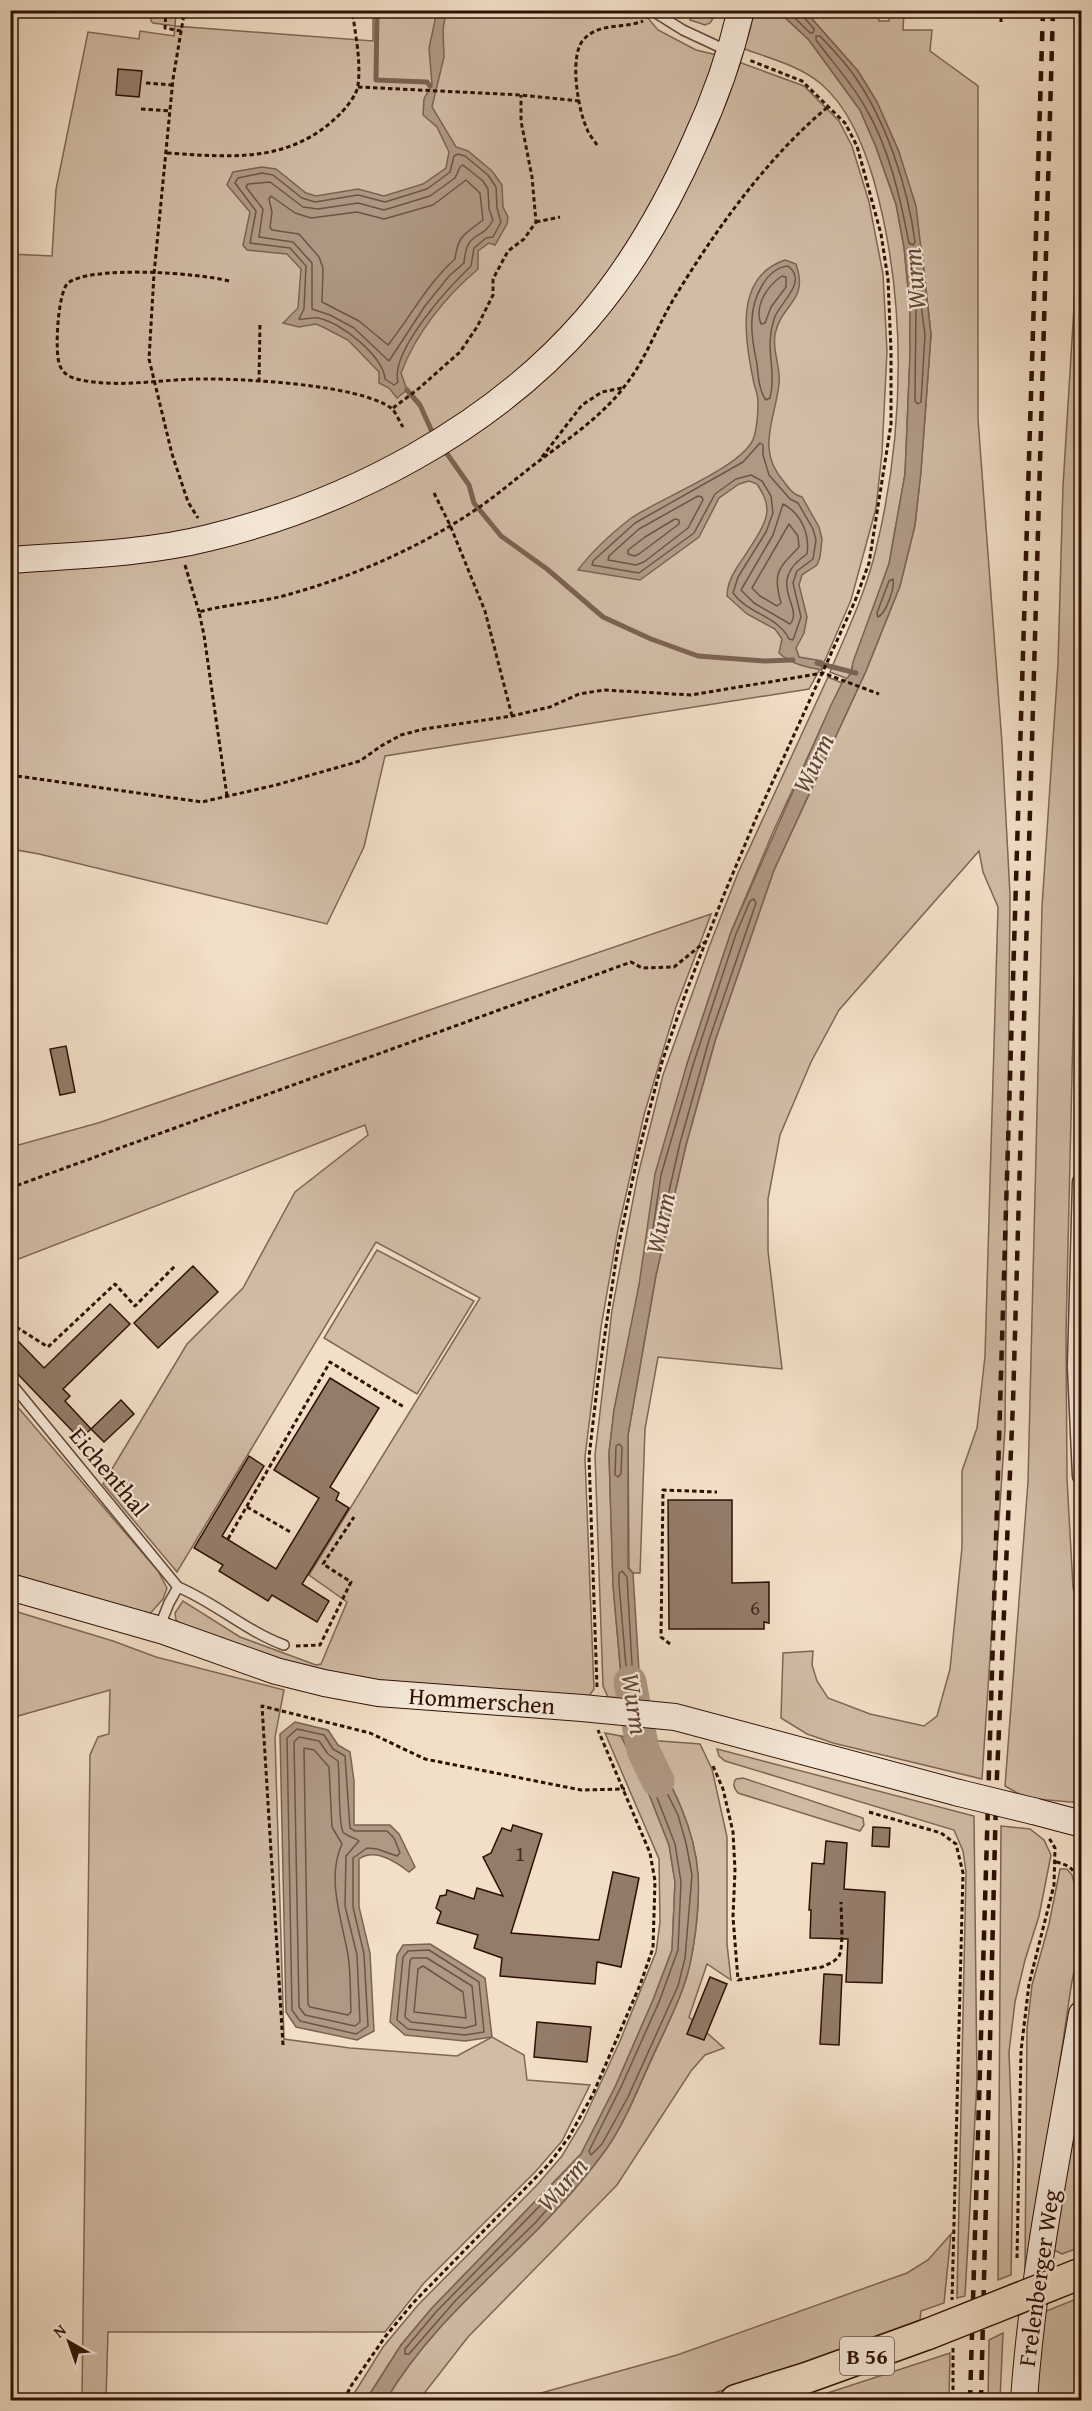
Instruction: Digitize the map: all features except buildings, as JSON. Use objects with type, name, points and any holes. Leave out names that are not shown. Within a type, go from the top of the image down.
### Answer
[{"type":"highway","name":"B 56","points":[[736,2400],[940,2338],[1082,2273]]},
{"type":"main road","points":[[10,560],[180,544],[298,512],[393,470],[463,427],[543,362],[586,320],[662,212],[718,90],[731,52],[741,10]]},
{"type":"main road","name":"Hommerschen","points":[[10,1587],[158,1630],[276,1671],[378,1693],[675,1717],[1082,1824]]},
{"type":"main road","name":"Frelenberger Weg","points":[[1024,2400],[1029,2333],[1040,2256],[1082,2014]]},
{"type":"street","points":[[1082,1182],[1077,1367],[1082,1476]]},
{"type":"lane","points":[[653,13],[731,52]]},
{"type":"lane","name":"Eichenthal","points":[[10,1382],[178,1587],[192,1593],[263,1637],[284,1645]]},
{"type":"lane","points":[[158,1630],[178,1587]]},
{"type":"path","points":[[166,10],[165,28],[181,31]]},
{"type":"path","points":[[188,10],[184,14],[173,85],[154,274],[149,359],[172,454],[188,502],[209,538]]},
{"type":"path","points":[[944,10],[944,16]]},
{"type":"path","points":[[1001,10],[1001,23]]},
{"type":"path","points":[[597,145],[587,131],[579,101],[576,73],[578,52],[584,38],[600,29],[618,24],[635,24],[653,13]]},
{"type":"path","points":[[167,153],[243,156],[275,153],[330,124],[346,108],[358,87],[353,16]]},
{"type":"path","points":[[344,2400],[385,2337],[413,2303],[549,2164],[570,2137],[593,2094],[640,1985],[653,1948],[656,1881],[651,1853],[598,1730],[589,1457],[618,1247],[639,1150],[666,1050],[756,816],[823,673],[869,563],[891,413],[888,279],[881,234],[857,146],[845,123],[802,81],[731,52]]},
{"type":"path","points":[[146,82],[173,85]]},
{"type":"path","points":[[358,87],[521,95],[579,101]]},
{"type":"path","points":[[392,409],[460,352],[488,306],[493,295],[493,279],[508,251],[524,239],[536,222],[532,177],[521,121],[521,95]]},
{"type":"path","points":[[199,612],[282,596],[351,574],[396,554],[481,506],[605,408],[624,388],[643,359],[664,316],[724,223],[809,122],[829,106]]},
{"type":"path","points":[[141,109],[171,111]]},
{"type":"path","points":[[536,222],[560,218]]},
{"type":"path","points":[[229,281],[205,276],[154,274],[96,273],[76,277],[66,285],[61,297],[57,356],[60,368],[69,377],[119,384],[198,379],[259,382],[348,391],[392,409],[403,427]]},
{"type":"path","points":[[259,382],[260,322]]},
{"type":"path","points":[[539,461],[582,405],[602,392],[624,388]]},
{"type":"path","points":[[434,494],[450,525],[485,611],[512,716]]},
{"type":"path","points":[[180,544],[204,635],[227,796]]},
{"type":"path","points":[[10,775],[202,802],[276,785],[360,760],[401,735],[424,729],[512,716],[550,707],[579,694],[604,690],[691,695],[823,673],[879,694]]},
{"type":"path","points":[[10,1188],[631,962],[642,968],[674,967],[706,941]]},
{"type":"path","points":[[10,1323],[48,1347],[115,1284],[135,1306],[175,1266]]},
{"type":"path","points":[[228,1539],[330,1362],[404,1407]]},
{"type":"path","points":[[670,1644],[661,1637],[663,1490],[717,1492]]},
{"type":"path","points":[[247,1507],[292,1533]]},
{"type":"path","points":[[284,1645],[305,1647],[320,1645],[351,1582],[323,1564],[354,1517]]},
{"type":"path","points":[[283,2045],[262,1706],[370,1733],[425,1759],[581,1790],[625,1789]]},
{"type":"path","points":[[713,1766],[723,1789],[733,1832],[735,1870],[733,1928],[738,1980],[822,1967],[831,1963],[839,1956],[841,1948],[841,1902]]},
{"type":"path","points":[[869,1812],[941,1833],[956,1844],[963,1873],[952,2308]]},
{"type":"path","points":[[1016,2268],[1021,2050],[1029,1984],[1052,1895],[1056,1862],[1055,1848],[1046,1834]]},
{"type":"path","points":[[1056,1862],[1071,1867],[1076,1873],[1082,1890]]},
{"type":"path","points":[[940,2338],[953,2400]]},
{"type":"shaded area","points":[[692,10],[718,11],[710,23],[705,25],[690,20]]},
{"type":"shaded area","points":[[150,11],[176,11],[175,26],[153,23]]},
{"type":"shaded area","points":[[373,11],[642,11],[658,30],[696,50],[725,57],[804,86],[839,121],[852,146],[869,202],[883,274],[887,351],[882,453],[876,508],[851,600],[826,658],[809,689],[385,756],[364,847],[327,924],[11,849],[10,254],[52,256],[56,189],[88,32],[139,39],[140,31],[174,36],[175,26],[373,41]]},
{"type":"shaded area","points":[[752,11],[778,11],[809,40],[860,110],[896,204],[904,247],[910,308],[905,474],[889,564],[848,679],[830,672],[856,611],[872,565],[886,504],[893,458],[898,365],[897,318],[892,272],[885,226],[874,181],[854,128],[839,104],[820,83],[802,71],[742,48]]},
{"type":"shaded area","points":[[805,11],[877,11],[879,21],[889,21],[890,11],[904,11],[903,30],[932,30],[930,51],[978,86],[978,419],[1002,743],[1010,895],[1005,1429],[982,1779],[833,1743],[807,1734],[781,1718],[783,1653],[813,1651],[812,1665],[817,1681],[828,1698],[870,1714],[924,1726],[937,1716],[950,1669],[962,1547],[962,1471],[977,1428],[985,1356],[998,907],[983,872],[979,851],[839,1010],[811,1062],[780,1135],[768,1199],[768,1251],[782,1369],[658,1357],[645,1429],[640,1573],[633,1573],[629,1568],[628,1435],[656,1275],[686,1145],[715,1041],[774,870],[866,671],[900,586],[915,525],[931,335],[922,252],[899,152],[877,102],[858,71]]},
{"type":"shaded area","points":[[1081,46],[1082,748],[1077,858],[1066,1333],[1067,1479],[1073,1587],[1082,1633],[1081,1803],[1026,1798],[1005,1786],[1028,1482],[1042,907],[1058,664],[1063,486],[1074,307]]},
{"type":"shaded area","points":[[828,677],[842,683],[773,832],[731,932],[687,1064],[614,1410],[609,1453],[613,1585],[623,1698],[608,1697],[603,1686],[595,1455],[612,1310],[637,1179],[663,1075],[709,947],[738,873]]},
{"type":"shaded area","points":[[711,914],[676,1007],[644,1115],[618,1230],[601,1327],[585,1457],[594,1689],[589,1696],[377,1682],[305,1668],[184,1628],[176,1620],[175,1613],[183,1601],[240,1637],[316,1665],[321,1664],[347,1602],[309,1575],[480,1298],[376,1242],[177,1572],[103,1484],[187,1344],[243,1288],[295,1192],[368,1135],[365,1125],[11,1262],[11,1147],[98,1123]]},
{"type":"shaded area","points":[[377,1250],[474,1301],[417,1394],[324,1338]]},
{"type":"shaded area","points":[[10,1398],[158,1571],[167,1588],[163,1599],[147,1617],[11,1573]]},
{"type":"shaded area","points":[[11,1610],[113,1641],[156,1657],[284,1690],[275,1737],[284,2039],[350,2048],[457,2056],[492,2037],[524,2055],[527,2080],[590,2085],[562,2141],[536,2171],[424,2283],[385,2332],[108,2332],[106,2400],[82,2400],[90,1755],[98,1737],[109,1734],[110,1690],[11,1718]]},
{"type":"shaded area","points":[[605,1733],[621,1736],[643,1779],[669,1845],[675,1882],[672,1950],[653,2000],[616,2085],[581,2154],[432,2308],[401,2345],[366,2400],[350,2400],[383,2347],[418,2305],[537,2185],[562,2156],[583,2121],[620,2041],[656,1952],[660,1922],[659,1859]]},
{"type":"shaded area","points":[[647,1740],[700,1744],[712,1769],[727,1837],[727,1944],[731,1980],[707,1964],[689,2017],[724,2048],[705,2055],[691,2071],[617,2185],[468,2337],[419,2400],[386,2400],[437,2331],[548,2219],[607,2148],[630,2106],[672,2016],[690,1962],[697,1917],[698,1875],[687,1822]]},
{"type":"shaded area","points":[[717,1749],[974,1816],[977,2082],[965,2296],[957,2298],[966,1872],[963,1851],[954,1830],[725,1761],[719,1756]]},
{"type":"shaded area","points":[[743,1778],[863,1818],[864,1825],[860,1831],[738,1793],[734,1783],[736,1779]]},
{"type":"shaded area","points":[[1001,1826],[1030,1829],[1044,1840],[1051,1855],[1039,1916],[1015,2002],[1009,2052],[1013,2161],[1011,2275],[998,2280]]},
{"type":"shaded area","points":[[1060,1869],[1067,1869],[1072,1875],[1076,1890],[1081,1897],[1081,1935],[1071,1987],[1033,2243],[1032,2266],[1025,2270],[1027,2029],[1032,1985],[1049,1924]]},
{"type":"shaded area","points":[[1081,2079],[1081,2247],[1062,2254],[1052,2249]]},
{"type":"shaded area","points":[[951,2234],[944,2303],[921,2311],[920,2320],[780,2373],[691,2400],[516,2400],[677,2355],[907,2273],[928,2260]]},
{"type":"shaded area","points":[[1081,2297],[1081,2400],[1034,2400],[1039,2314]]},
{"type":"shaded area","points":[[1003,2333],[1000,2400],[988,2400],[989,2340]]},
{"type":"shaded area","points":[[950,2353],[949,2400],[806,2400]]},
{"type":"water","points":[[437,11],[446,11],[443,30],[444,57],[432,107],[456,147],[468,151],[492,171],[502,185],[503,207],[508,217],[507,224],[495,245],[489,243],[478,251],[478,269],[433,316],[415,344],[401,373],[407,390],[397,398],[389,388],[379,383],[379,372],[348,340],[316,324],[299,327],[283,323],[298,308],[301,269],[287,254],[247,250],[243,245],[250,212],[227,185],[233,172],[262,167],[276,169],[306,193],[316,196],[358,189],[384,196],[423,184],[446,168],[449,152],[437,127],[423,115],[424,99],[432,84],[429,48]]},
{"type":"water","points":[[778,11],[805,11],[858,71],[877,102],[899,152],[916,206],[931,334],[921,471],[915,525],[900,586],[866,671],[774,870],[715,1041],[686,1145],[656,1275],[628,1435],[628,1568],[633,1573],[641,1704],[623,1698],[613,1585],[609,1453],[614,1410],[639,1285],[655,1174],[687,1064],[731,932],[831,705],[842,683],[851,674],[853,662],[889,564],[905,474],[910,308],[904,247],[896,204],[860,110],[809,40]]},
{"type":"water","points":[[785,260],[796,264],[799,286],[797,294],[778,323],[775,334],[779,384],[769,435],[769,447],[776,471],[790,490],[802,497],[819,527],[822,539],[817,565],[802,575],[799,585],[807,617],[804,633],[796,648],[799,657],[822,661],[822,670],[799,665],[784,657],[779,653],[782,639],[775,629],[747,614],[727,596],[732,575],[760,532],[766,517],[766,503],[757,484],[749,481],[739,484],[719,498],[699,537],[640,580],[578,570],[602,543],[630,519],[718,471],[735,460],[747,448],[755,433],[758,401],[747,345],[747,310],[750,294],[757,280],[769,268]]},
{"type":"water","points":[[295,1722],[328,1730],[338,1745],[350,1752],[354,1781],[354,1825],[390,1825],[399,1834],[415,1867],[409,1872],[391,1860],[378,1855],[359,1859],[359,1907],[370,1953],[374,2031],[357,2040],[296,2027],[286,2012],[280,1734]]},
{"type":"water","points":[[621,1736],[647,1740],[680,1805],[696,1857],[698,1888],[693,1948],[687,1976],[672,2016],[625,2117],[607,2148],[591,2169],[539,2228],[437,2331],[386,2400],[366,2400],[401,2345],[432,2308],[581,2154],[616,2085],[653,2000],[672,1950],[675,1882],[669,1845],[643,1779]]},
{"type":"water","points":[[430,1944],[485,1978],[492,2037],[465,2041],[405,2035],[390,2022],[397,1955],[403,1945]]},
{"type":"waterway","points":[[377,10],[376,80],[427,82],[430,86]]},
{"type":"waterway","points":[[407,390],[420,405],[434,436]]},
{"type":"waterway","points":[[443,448],[469,485],[474,503],[501,536],[547,569],[603,617],[651,639],[698,656],[765,661],[793,660]]},
{"type":"waterway","points":[[817,663],[856,673]]},
{"type":"waterway","name":"Wurm","points":[[630,1682],[643,1750],[658,1781]]},
{"type":"railway","points":[[970,2400],[1043,10]]},
{"type":"railway","points":[[981,2400],[996,1799],[1013,1403],[1053,10]]}]
